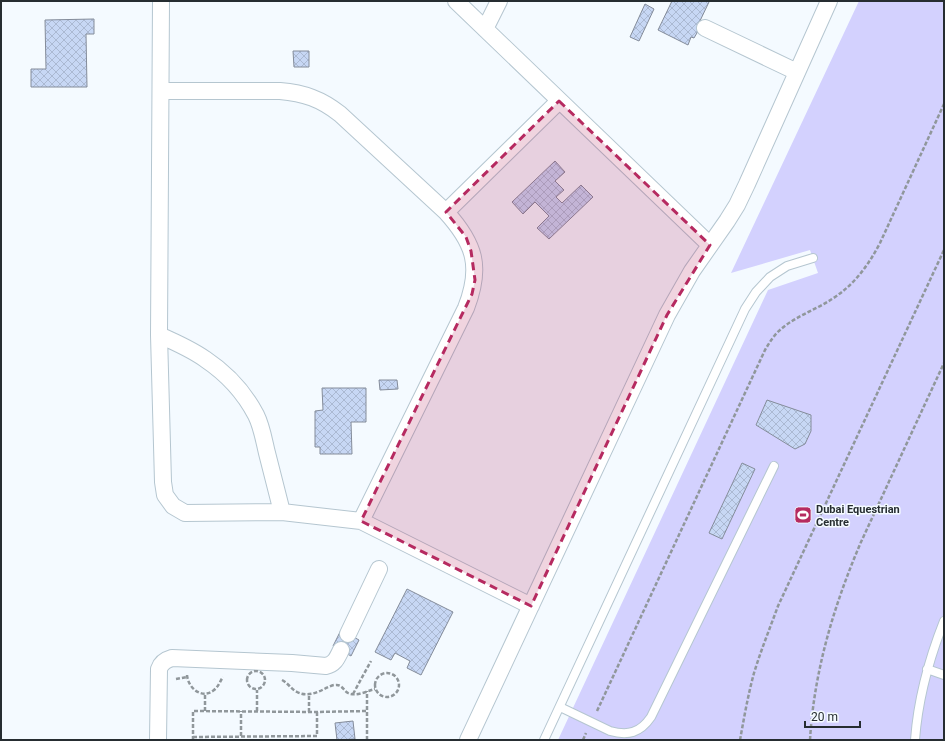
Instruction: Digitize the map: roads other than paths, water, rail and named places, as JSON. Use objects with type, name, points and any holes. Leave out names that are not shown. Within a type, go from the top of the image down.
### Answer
[{"type":"street","points":[[161,1],[159,335],[163,482],[165,495],[173,506],[185,513],[282,512],[362,522],[531,606]]},
{"type":"street","points":[[456,1],[710,245]]},
{"type":"street","points":[[484,29],[499,1]]},
{"type":"street","points":[[468,740],[667,315],[692,271],[727,221],[744,191],[829,1]]},
{"type":"street","points":[[705,28],[797,72]]},
{"type":"street","points":[[161,91],[280,91],[306,95],[318,100],[330,106],[340,114],[446,212],[466,237],[472,251],[474,265],[475,280],[472,294],[362,522]]},
{"type":"street","points":[[446,212],[559,101]]},
{"type":"street","points":[[159,335],[188,348],[205,358],[220,370],[246,399],[256,416],[263,436],[282,512]]},
{"type":"street","points":[[348,634],[379,569]]},
{"type":"street","points":[[158,740],[159,669],[160,665],[167,659],[186,658],[326,666],[335,661],[341,650]]},
{"type":"lane","points":[[544,740],[745,309],[756,292],[770,277],[787,266],[813,258]]},
{"type":"lane","points":[[560,707],[625,737],[646,724],[651,717],[774,466]]},
{"type":"lane","points":[[915,740],[920,701],[927,669],[944,621]]},
{"type":"lane","points":[[927,669],[944,675]]},
{"type":"place","name":"Dubai Equestrian Centre","points":[[803,515]]}]
